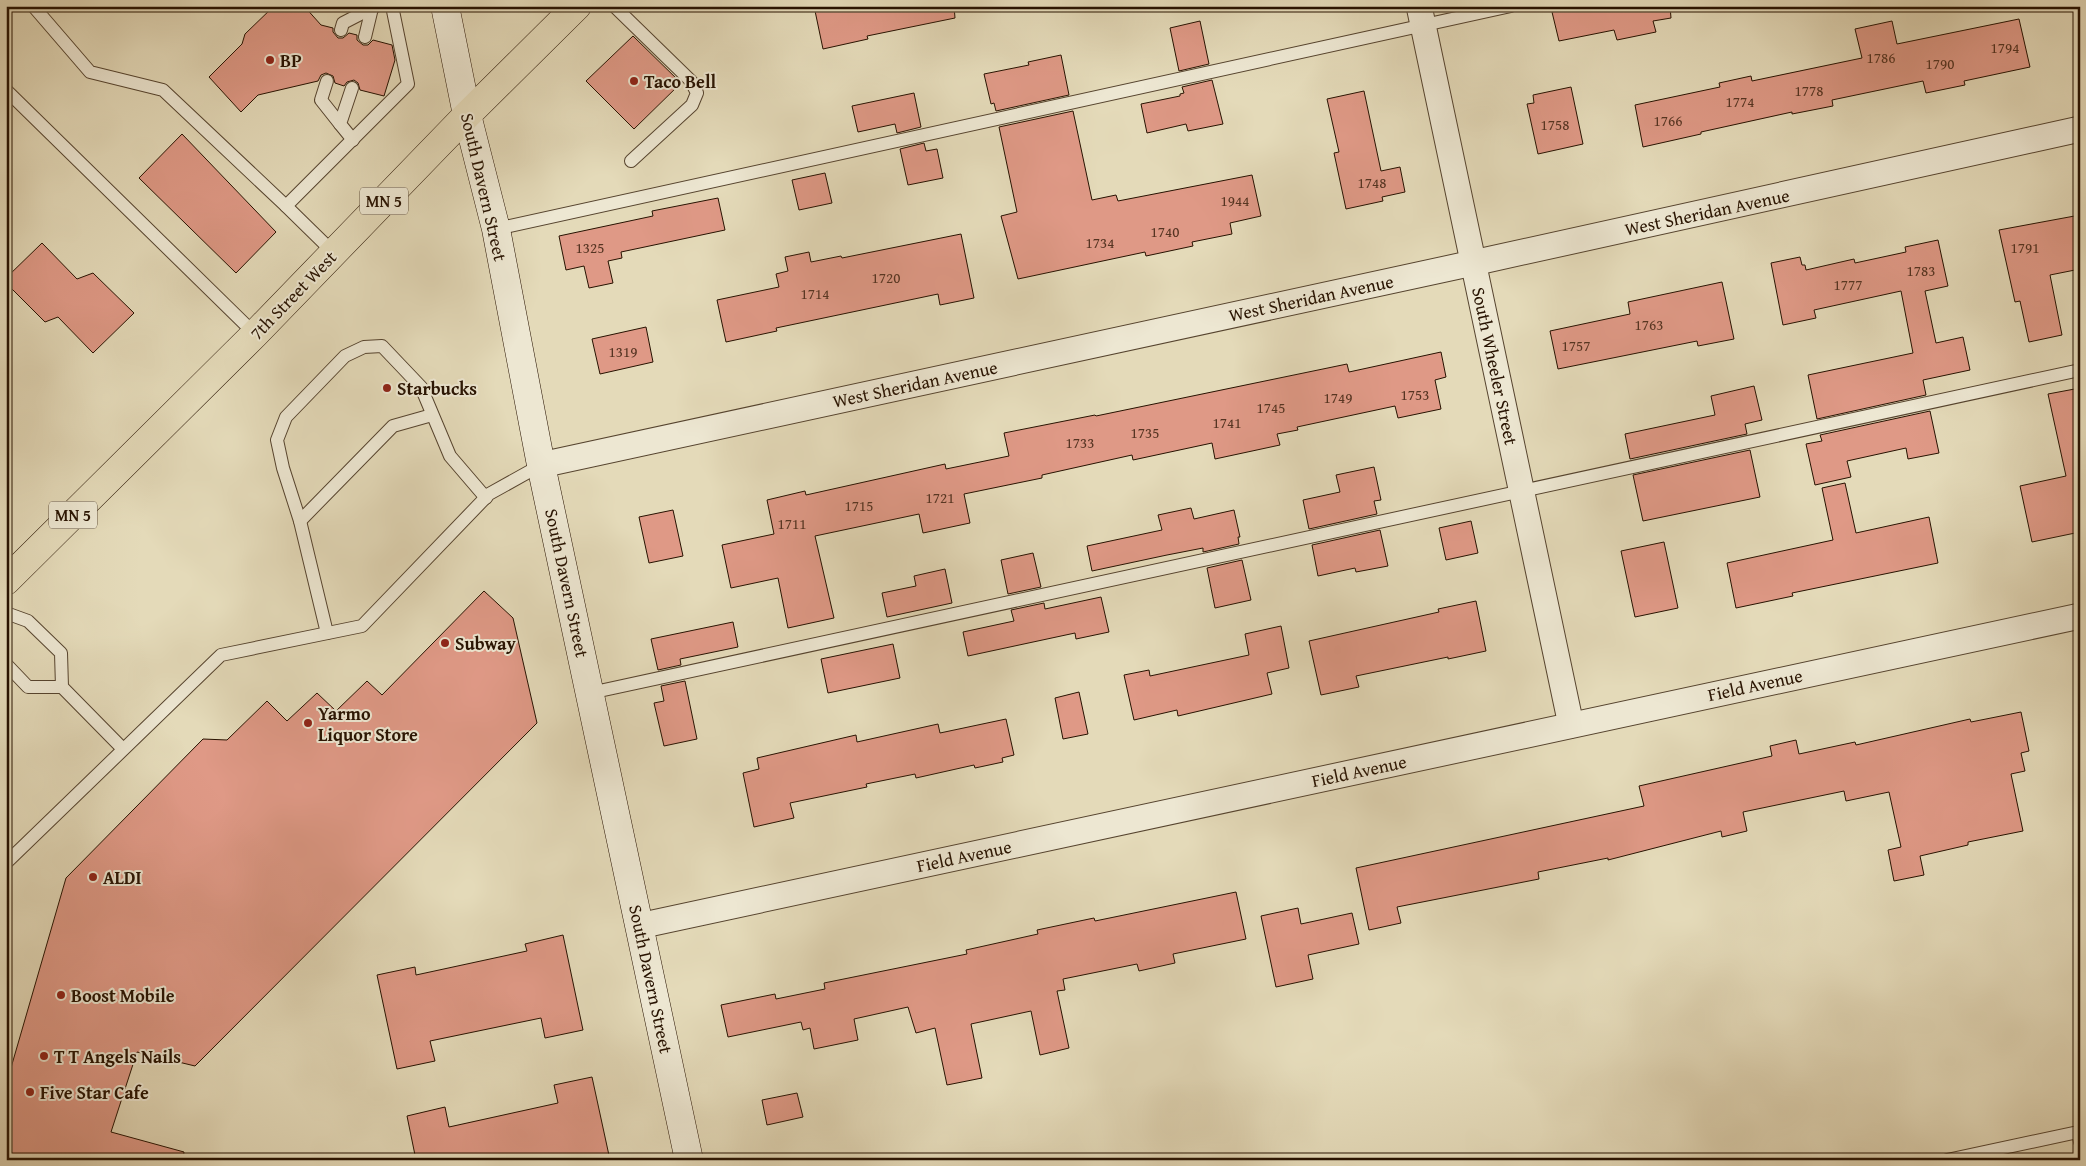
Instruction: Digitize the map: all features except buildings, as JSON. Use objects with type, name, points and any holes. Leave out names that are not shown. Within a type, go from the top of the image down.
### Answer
[{"type":"main road","name":"7th Street West","points":[[6,581],[255,334],[467,115],[577,6]]},
{"type":"street","name":"South Davern Street","points":[[445,6],[467,115],[496,229],[542,465],[690,1160]]},
{"type":"street","name":"South Wheeler Street","points":[[1421,16],[1571,725]]},
{"type":"street","name":"West Sheridan Avenue","points":[[542,465],[2080,129]]},
{"type":"street","name":"Field Avenue","points":[[639,926],[2080,616]]},
{"type":"lane","points":[[37,6],[34,7],[90,72],[163,90],[334,253]]},
{"type":"lane","points":[[286,206],[408,84],[392,6]]},
{"type":"lane","points":[[614,6],[691,81],[697,93],[692,105],[630,161]]},
{"type":"lane","points":[[496,229],[1421,16],[1510,6]]},
{"type":"lane","points":[[341,30],[343,23],[374,7]]},
{"type":"lane","points":[[365,38],[374,7]]},
{"type":"lane","points":[[327,81],[321,100],[353,140]]},
{"type":"lane","points":[[340,124],[352,88]]},
{"type":"lane","points":[[6,90],[255,334]]},
{"type":"lane","points":[[326,633],[300,521],[283,468],[277,440],[286,417],[345,356],[364,347],[382,346],[421,387],[450,456],[486,498]]},
{"type":"lane","points":[[590,693],[2080,370]]},
{"type":"lane","points":[[300,521],[393,426],[432,416]]},
{"type":"lane","points":[[6,863],[221,655],[362,626],[489,494],[542,465]]},
{"type":"lane","points":[[6,613],[28,621],[61,654],[62,687],[123,749]]},
{"type":"lane","points":[[6,664],[28,687],[62,687]]},
{"type":"lane","points":[[1947,1160],[2078,1132],[2080,1142]]},
{"type":"place","name":"BP","points":[[270,60]]},
{"type":"place","name":"Taco Bell","points":[[634,81]]},
{"type":"place","name":"Starbucks","points":[[387,388]]},
{"type":"place","name":"Subway","points":[[445,643]]},
{"type":"place","name":"Yarmo Liquor Store","points":[[308,723]]},
{"type":"place","name":"ALDI","points":[[93,877]]},
{"type":"place","name":"Boost Mobile","points":[[61,995]]},
{"type":"place","name":"T T Angels Nails","points":[[44,1056]]},
{"type":"place","name":"Five Star Cafe","points":[[30,1092]]}]
